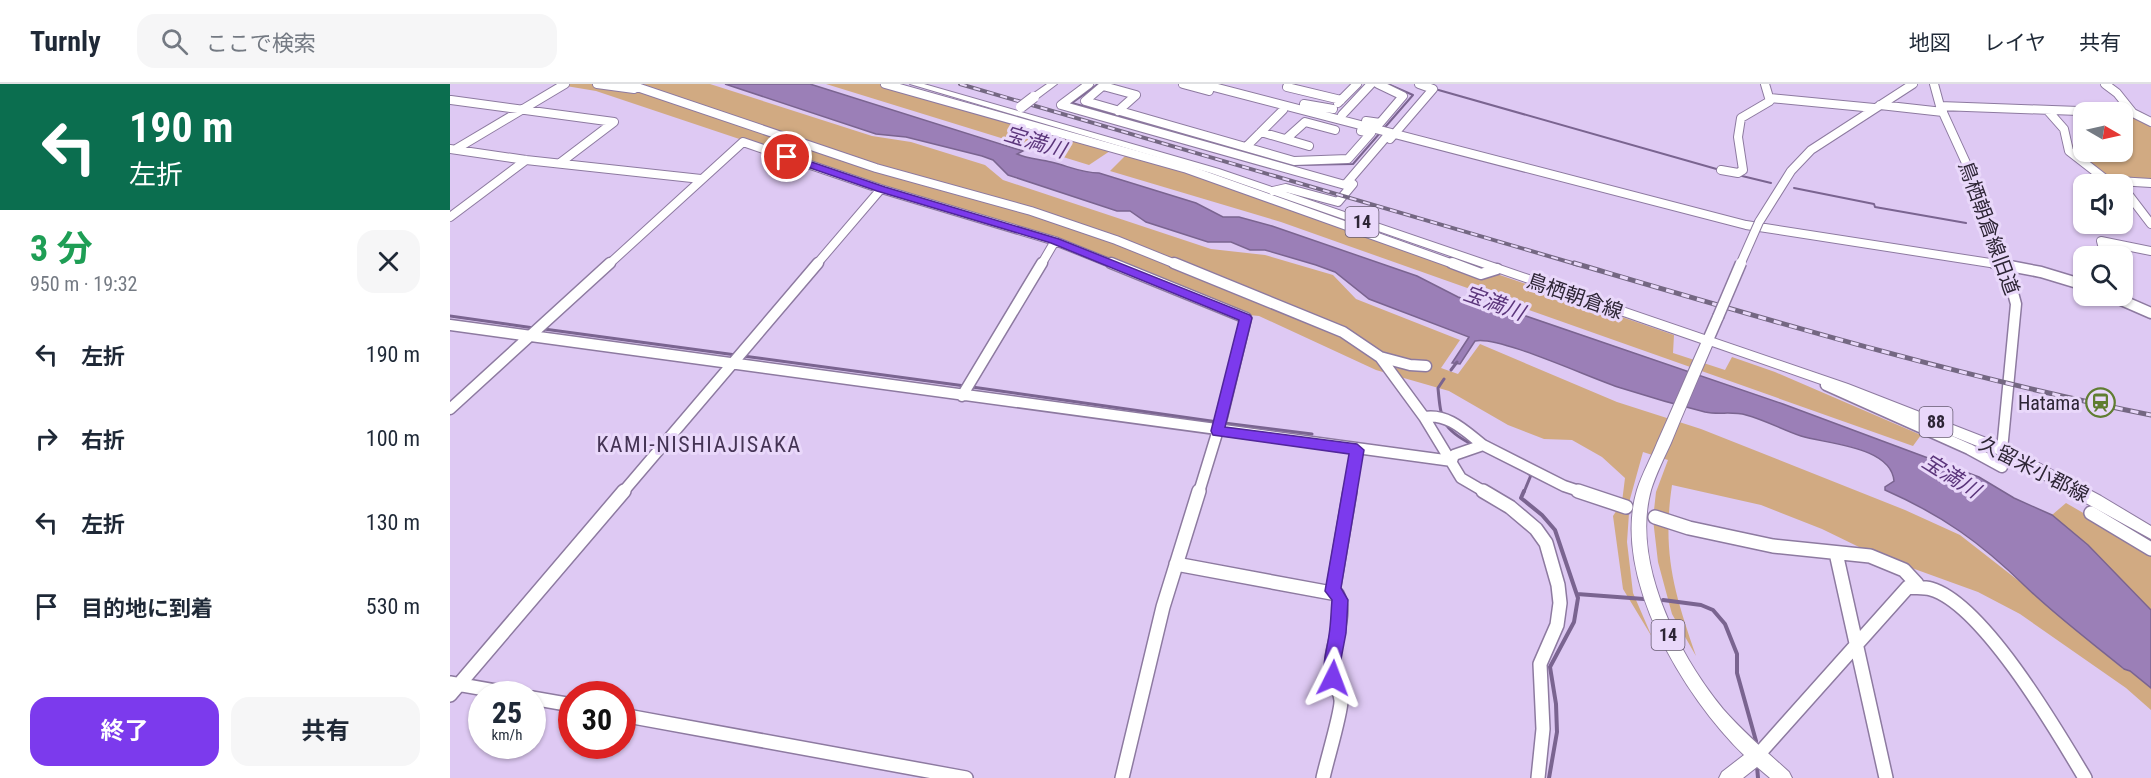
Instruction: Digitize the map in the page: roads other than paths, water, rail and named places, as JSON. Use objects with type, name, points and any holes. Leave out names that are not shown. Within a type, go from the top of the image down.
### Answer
[{"type":"main road","points":[[914,84],[1017,110],[1053,84]]},
{"type":"main road","name":"鳥栖朝倉線","points":[[1017,110],[1273,191],[1708,340]]},
{"type":"main road","name":"久留米小郡線","points":[[1708,340],[1914,413],[2002,450],[2148,527]]},
{"type":"main road","name":"14","points":[[1708,340],[1656,458],[1640,506],[1640,542],[1647,577],[1658,613],[1673,648],[1718,715],[1782,778]]},
{"type":"main road","points":[[1728,778],[1758,755]]},
{"type":"street","points":[[453,149],[565,84]]},
{"type":"street","points":[[597,84],[646,91]]},
{"type":"street","points":[[627,84],[876,168],[1031,211],[1116,240],[1343,332],[1380,357],[1424,417],[1461,478],[1510,507],[1536,529],[1546,543],[1560,603],[1557,626],[1540,664],[1543,729],[1538,778]]},
{"type":"street","points":[[885,84],[1186,169],[1481,274],[1497,269]]},
{"type":"street","points":[[1055,104],[1083,84]]},
{"type":"street","points":[[1089,84],[1061,105],[1345,185],[1364,168]]},
{"type":"street","points":[[1183,84],[1283,110],[1342,115],[1380,123],[1403,96],[1378,84]]},
{"type":"street","points":[[1118,111],[1136,95],[1104,85],[1085,101],[1118,111],[1294,161],[1348,159],[1371,134],[1327,114],[1202,84]]},
{"type":"street","points":[[1222,84],[1293,102],[1390,135],[1746,225],[2006,265],[2073,282]]},
{"type":"street","points":[[1327,114],[1357,84]]},
{"type":"street","points":[[1342,115],[1371,84]]},
{"type":"street","points":[[1273,191],[1286,188],[1338,202],[1390,135],[1433,89],[1419,84]]},
{"type":"street","points":[[1721,170],[1742,172],[1738,137],[1741,117],[1766,105],[1770,98],[1765,84]]},
{"type":"street","points":[[1708,340],[1759,222],[1791,171],[1811,150],[1913,84]]},
{"type":"street","name":"鳥栖朝倉線旧道","points":[[1934,84],[1941,109],[1972,176],[2006,265],[2016,304],[2002,450]]},
{"type":"street","points":[[2105,84],[2124,102]]},
{"type":"street","points":[[1275,98],[1289,85],[1344,98]]},
{"type":"street","points":[[1293,102],[1303,87]]},
{"type":"street","points":[[1770,98],[1941,109],[2073,112]]},
{"type":"street","points":[[450,101],[615,122],[560,163]]},
{"type":"street","points":[[1246,147],[1283,110]]},
{"type":"street","points":[[2049,112],[2064,129],[2069,151],[2099,174]]},
{"type":"street","points":[[2133,113],[2151,122]]},
{"type":"street","points":[[1286,139],[1305,122],[1335,130]]},
{"type":"street","points":[[1261,132],[1309,146]]},
{"type":"street","points":[[450,409],[743,142],[881,189],[1055,241],[1246,318],[1220,425],[1163,607],[1122,778]]},
{"type":"street","points":[[453,149],[526,160],[701,179]]},
{"type":"street","points":[[450,216],[526,160]]},
{"type":"street","points":[[2133,184],[2151,183]]},
{"type":"street","points":[[453,688],[881,189]]},
{"type":"street","points":[[2133,200],[2151,224]]},
{"type":"street","points":[[966,390],[1055,241]]},
{"type":"street","points":[[2102,246],[2101,241],[2126,246]]},
{"type":"street","points":[[2133,247],[2151,251]]},
{"type":"street","points":[[2133,305],[2151,313]]},
{"type":"street","points":[[450,325],[536,331],[736,358],[1220,425],[1357,450],[1452,461]]},
{"type":"street","points":[[1380,357],[1410,365],[1426,366]]},
{"type":"street","points":[[1787,367],[1970,449],[2002,467]]},
{"type":"street","points":[[1424,417],[1433,414],[1447,418],[1483,445],[1564,486],[1626,507]]},
{"type":"street","points":[[1452,461],[1454,455],[1483,445]]},
{"type":"street","points":[[1333,591],[1357,450]]},
{"type":"street","points":[[2091,513],[2151,549]]},
{"type":"street","points":[[1655,517],[1737,538],[1836,553],[1869,555],[1904,570],[1912,585],[1942,592],[1975,618],[2002,650],[2059,734],[2085,778]]},
{"type":"street","points":[[1836,553],[1886,778]]},
{"type":"street","points":[[1176,564],[1333,591],[1338,594],[1340,600],[1338,633],[1332,659],[1333,678],[1341,700],[1323,778]]},
{"type":"street","points":[[1758,755],[1857,642],[1912,585]]},
{"type":"street","points":[[453,688],[468,690]]},
{"type":"street","points":[[636,718],[966,778]]},
{"type":"water","name":"宝満川","points":[[725,84],[810,84],[1023,151],[1017,154],[1025,157],[1081,171],[1099,173],[1196,203],[1223,217],[1239,217],[1272,226],[1417,276],[1458,297],[1508,313],[1523,315],[1783,404],[1979,477],[2014,498],[2052,515],[2088,545],[2151,610],[2151,688],[2061,618],[1993,556],[1960,531],[1885,490],[1885,487],[1894,481],[1890,469],[1882,460],[1870,453],[1801,436],[1746,415],[1705,412],[1652,398],[1524,351],[1487,341],[1475,341],[1460,364],[1452,363],[1469,337],[1369,299],[1335,272],[1265,250],[1250,250],[1231,242],[1208,242],[1146,222],[1130,211],[1117,211],[1008,175],[993,160],[982,156],[906,137],[876,134]]},
{"type":"waterway","points":[[1098,84],[1072,103],[1293,165],[1353,164],[1413,95],[1388,84]]},
{"type":"waterway","points":[[1435,89],[1720,170]]},
{"type":"waterway","points":[[1738,175],[1771,183]]},
{"type":"waterway","points":[[1794,188],[1874,204],[1875,207],[1966,223]]},
{"type":"waterway","points":[[450,316],[534,328]]},
{"type":"waterway","points":[[544,329],[736,355]]},
{"type":"waterway","points":[[743,356],[965,386]]},
{"type":"waterway","points":[[1451,370],[1457,362]]},
{"type":"waterway","points":[[1444,379],[1438,388],[1440,409],[1445,423],[1455,434],[1473,445]]},
{"type":"waterway","points":[[972,387],[1218,422]]},
{"type":"waterway","points":[[1224,423],[1312,434]]},
{"type":"waterway","points":[[1524,492],[1531,475],[1529,474]]},
{"type":"waterway","points":[[1524,491],[1521,498],[1542,515],[1555,530],[1578,598],[1574,622],[1550,667],[1556,704],[1557,732],[1549,778]]},
{"type":"waterway","points":[[1577,594],[1644,599]]},
{"type":"waterway","points":[[1663,600],[1701,605],[1713,610],[1725,624],[1737,654],[1737,673],[1756,741]]},
{"type":"waterway","points":[[1757,766],[1758,778]]},
{"type":"railway","points":[[960,84],[1579,265]]},
{"type":"railway","points":[[1574,263],[1933,365],[2151,415]]},
{"type":"place","name":"Hatama","points":[[2101,403]]},
{"type":"district","name":"KAMI-NISHIAJISAKA","points":[[699,444]]}]
